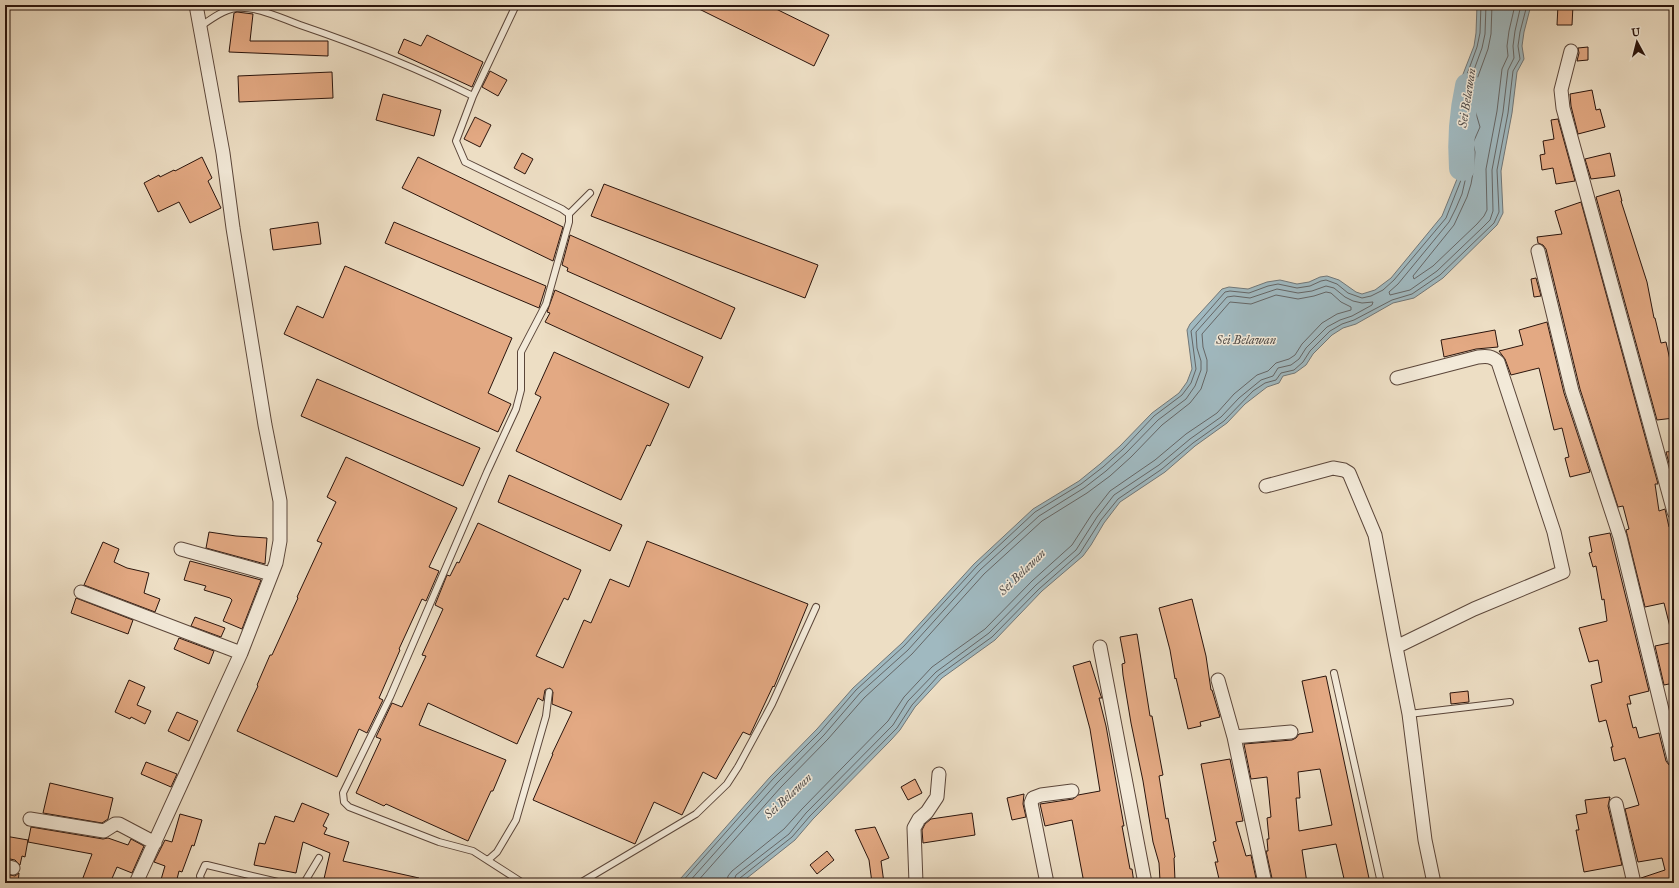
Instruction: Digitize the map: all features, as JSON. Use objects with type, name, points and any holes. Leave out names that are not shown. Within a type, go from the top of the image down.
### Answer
[{"type":"street","points":[[136,883],[241,652],[276,563],[280,541],[280,501],[265,425],[233,228],[223,153],[196,5]]},
{"type":"street","points":[[1571,51],[1560,90],[1563,108],[1674,512]]},
{"type":"street","points":[[1538,252],[1572,391],[1620,537],[1674,759]]},
{"type":"street","points":[[1396,647],[1474,609],[1563,572],[1554,532],[1498,362],[1494,358],[1488,356],[1478,357],[1397,378]]},
{"type":"street","points":[[1266,486],[1333,468],[1344,470],[1349,473],[1375,535],[1409,714],[1425,840],[1434,883]]},
{"type":"street","points":[[181,549],[271,574]]},
{"type":"street","points":[[81,592],[241,652]]},
{"type":"street","points":[[1100,647],[1145,883]]},
{"type":"street","points":[[1218,680],[1234,737],[1265,883]]},
{"type":"street","points":[[1234,737],[1291,732]]},
{"type":"street","points":[[916,883],[914,828],[919,819],[927,812],[937,797],[939,774]]},
{"type":"street","points":[[1047,883],[1031,803],[1034,798],[1040,795],[1072,791]]},
{"type":"street","points":[[1616,804],[1634,883]]},
{"type":"street","points":[[30,819],[104,831],[115,824],[119,824],[155,843]]},
{"type":"lane","points":[[516,5],[473,96],[456,141],[465,162],[562,209],[569,214]]},
{"type":"lane","points":[[201,26],[217,15],[235,8],[263,11],[349,41],[429,74],[473,96]]},
{"type":"lane","points":[[523,883],[488,860],[472,852],[439,842],[349,807],[344,802],[343,793],[390,697],[487,472],[516,409],[521,390],[521,352],[546,304],[569,222],[569,214],[590,193]]},
{"type":"lane","points":[[580,883],[696,814],[727,784],[738,767],[772,704],[816,607]]},
{"type":"lane","points":[[1334,673],[1381,883]]},
{"type":"lane","points":[[488,860],[497,852],[516,820],[546,716],[549,692]]},
{"type":"lane","points":[[1409,714],[1510,702]]},
{"type":"lane","points":[[304,883],[319,858]]},
{"type":"lane","points":[[202,883],[200,876],[205,865],[263,880],[282,883]]},
{"type":"water","name":"Sei Belawan","points":[[1477,5],[1531,5],[1522,46],[1524,59],[1517,72],[1512,113],[1501,171],[1503,213],[1497,225],[1443,278],[1414,298],[1393,303],[1356,324],[1343,328],[1332,335],[1313,354],[1306,365],[1295,373],[1283,376],[1279,383],[1267,387],[1245,404],[1227,423],[1195,446],[1165,472],[1120,502],[1104,523],[1083,556],[1042,591],[995,640],[942,678],[915,707],[900,730],[891,740],[813,819],[795,840],[742,882],[674,883],[681,878],[770,777],[817,729],[853,688],[902,643],[974,564],[1033,509],[1079,481],[1120,446],[1152,413],[1179,393],[1187,382],[1192,369],[1187,330],[1190,324],[1222,289],[1229,287],[1248,289],[1267,282],[1280,280],[1297,284],[1327,276],[1339,280],[1356,292],[1362,294],[1375,290],[1391,278],[1442,216],[1457,179],[1460,154],[1457,142],[1465,126],[1460,114],[1458,87],[1474,46]]},
{"type":"building","points":[[691,5],[768,5],[829,35],[814,66]]},
{"type":"building","points":[[1558,5],[1573,5],[1572,25],[1557,25]]},
{"type":"building","points":[[234,13],[253,14],[250,41],[328,41],[328,56],[229,52]]},
{"type":"building","points":[[427,35],[483,62],[472,87],[398,53],[404,39],[421,46]]},
{"type":"building","points":[[1588,47],[1588,60],[1577,61],[1579,53],[1578,48]]},
{"type":"building","points":[[490,71],[507,80],[498,96],[482,87]]},
{"type":"building","points":[[332,72],[333,98],[239,102],[238,76]]},
{"type":"building","points":[[1592,90],[1596,110],[1600,109],[1605,127],[1578,134],[1571,106],[1570,94]]},
{"type":"building","points":[[383,94],[441,110],[434,136],[376,120]]},
{"type":"building","points":[[475,117],[491,125],[480,147],[464,139]]},
{"type":"building","points":[[1558,119],[1575,181],[1556,184],[1553,168],[1542,170],[1540,155],[1545,154],[1543,141],[1554,139],[1551,120]]},
{"type":"building","points":[[522,153],[533,159],[525,174],[514,168]]},
{"type":"building","points":[[1610,153],[1615,176],[1591,179],[1585,159]]},
{"type":"building","points":[[202,157],[212,178],[208,181],[221,208],[190,223],[179,202],[158,212],[144,183],[159,175],[160,177],[174,170],[175,171]]},
{"type":"building","points":[[418,157],[563,227],[553,261],[402,188]]},
{"type":"building","points":[[604,184],[818,265],[805,298],[591,216]]},
{"type":"building","points":[[1619,190],[1621,201],[1647,282],[1654,318],[1661,343],[1666,342],[1674,378],[1674,418],[1657,420],[1596,197]]},
{"type":"building","points":[[1581,202],[1658,484],[1655,484],[1659,511],[1665,509],[1669,527],[1674,526],[1674,627],[1670,627],[1664,603],[1645,607],[1626,530],[1629,529],[1623,506],[1618,507],[1580,389],[1546,249],[1543,245],[1538,243],[1537,237],[1562,234],[1555,211]]},
{"type":"building","points":[[318,222],[321,244],[273,250],[270,229]]},
{"type":"building","points":[[394,222],[546,286],[539,308],[385,243]]},
{"type":"building","points":[[570,235],[735,308],[721,339],[567,271],[568,268],[562,265]]},
{"type":"building","points":[[345,266],[512,338],[488,393],[511,404],[498,432],[284,334],[297,306],[323,318]]},
{"type":"building","points":[[1536,278],[1541,296],[1534,297],[1531,279]]},
{"type":"building","points":[[555,290],[703,357],[689,388],[545,322],[550,313],[547,312]]},
{"type":"building","points":[[1547,322],[1564,393],[1590,472],[1570,477],[1565,458],[1569,457],[1562,428],[1554,430],[1539,368],[1511,375],[1505,359],[1499,351],[1523,345],[1519,330]]},
{"type":"building","points":[[1495,330],[1498,347],[1476,349],[1444,357],[1441,340]]},
{"type":"building","points":[[554,352],[669,404],[650,446],[647,445],[621,500],[516,451],[541,397],[535,394]]},
{"type":"building","points":[[317,379],[480,448],[463,486],[301,416]]},
{"type":"building","points":[[1674,451],[1674,482],[1666,452]]},
{"type":"building","points":[[346,457],[457,508],[429,567],[439,571],[426,601],[422,599],[399,649],[400,650],[379,698],[383,700],[367,733],[359,729],[337,777],[237,731],[258,686],[257,685],[270,655],[272,655],[322,543],[317,541],[336,502],[327,497]]},
{"type":"building","points":[[509,475],[622,525],[610,551],[498,502]]},
{"type":"building","points":[[478,523],[581,570],[568,600],[564,598],[536,656],[563,668],[584,620],[591,623],[610,579],[629,587],[647,541],[808,604],[774,687],[773,686],[750,735],[743,732],[716,779],[703,772],[682,815],[654,802],[635,844],[533,800],[552,754],[572,712],[552,704],[553,692],[550,688],[545,690],[543,701],[538,698],[517,744],[428,703],[419,725],[506,760],[493,791],[491,791],[468,841],[386,804],[384,806],[356,793],[381,739],[376,737],[392,703],[402,707],[426,656],[422,655],[443,609],[435,605],[447,575],[450,576],[457,562],[459,563]]},
{"type":"building","points":[[209,532],[236,536],[267,538],[265,564],[206,548]]},
{"type":"building","points":[[1610,533],[1649,691],[1629,696],[1631,704],[1627,704],[1633,728],[1636,727],[1639,738],[1659,733],[1666,761],[1669,765],[1674,767],[1674,883],[1642,883],[1641,878],[1665,870],[1662,858],[1638,862],[1625,809],[1639,805],[1625,758],[1614,761],[1611,747],[1613,747],[1606,720],[1599,722],[1591,685],[1602,682],[1598,660],[1589,662],[1579,628],[1607,621],[1604,599],[1602,600],[1596,566],[1593,567],[1589,553],[1592,552],[1589,537]]},
{"type":"building","points":[[103,542],[119,549],[114,562],[127,568],[149,573],[144,593],[160,599],[155,612],[84,585]]},
{"type":"building","points":[[190,561],[261,580],[242,629],[223,621],[232,600],[230,598],[204,590],[206,586],[184,580]]},
{"type":"building","points":[[76,598],[133,620],[128,634],[71,613]]},
{"type":"building","points":[[1192,599],[1206,656],[1211,690],[1220,717],[1200,722],[1201,726],[1188,729],[1159,608]]},
{"type":"building","points":[[195,617],[225,628],[221,637],[191,626]]},
{"type":"building","points":[[1137,634],[1150,716],[1152,716],[1163,775],[1159,776],[1166,819],[1168,818],[1175,857],[1175,880],[1160,881],[1159,863],[1153,842],[1123,675],[1122,664],[1125,663],[1120,637]]},
{"type":"building","points":[[179,638],[214,651],[209,664],[174,649]]},
{"type":"building","points":[[1674,642],[1674,683],[1664,685],[1655,646]]},
{"type":"building","points":[[1090,661],[1102,698],[1099,698],[1106,726],[1124,826],[1122,826],[1134,883],[1084,883],[1072,820],[1045,826],[1040,804],[1073,799],[1078,795],[1100,791],[1090,729],[1073,666]]},
{"type":"building","points":[[1326,676],[1370,883],[1345,883],[1336,844],[1302,850],[1307,883],[1273,883],[1266,851],[1268,851],[1267,839],[1269,839],[1267,818],[1271,817],[1267,777],[1251,779],[1244,744],[1292,740],[1299,734],[1313,732],[1302,681]],"holes":[[[1320,769],[1332,825],[1299,831],[1296,798],[1300,798],[1298,772]]]},
{"type":"building","points":[[129,680],[145,687],[137,705],[151,711],[145,724],[131,717],[130,719],[115,712]]},
{"type":"building","points":[[1468,691],[1469,702],[1451,704],[1450,693]]},
{"type":"building","points":[[177,712],[198,721],[189,741],[168,731]]},
{"type":"building","points":[[1230,759],[1243,821],[1236,822],[1246,856],[1251,855],[1257,883],[1220,883],[1215,862],[1218,862],[1213,842],[1216,841],[1201,764]]},
{"type":"building","points":[[146,762],[177,774],[171,787],[141,774]]},
{"type":"building","points":[[915,779],[922,793],[908,800],[901,787]]},
{"type":"building","points":[[50,783],[113,798],[108,819],[102,823],[43,813]]},
{"type":"building","points":[[1024,794],[1023,804],[1026,817],[1012,820],[1007,798]]},
{"type":"building","points":[[1610,797],[1608,806],[1622,865],[1584,872],[1576,830],[1579,830],[1576,815],[1587,813],[1585,800]]},
{"type":"building","points":[[302,803],[329,814],[323,826],[327,828],[324,834],[349,842],[343,861],[419,878],[418,883],[323,883],[330,853],[303,842],[296,873],[254,865],[259,843],[265,844],[275,816],[294,822]]},
{"type":"building","points":[[972,813],[975,835],[923,843],[922,830],[925,824],[931,819]]},
{"type":"building","points":[[180,814],[202,820],[194,846],[192,845],[182,872],[179,871],[176,883],[160,883],[165,866],[154,862],[165,840],[172,842]]},
{"type":"building","points":[[31,827],[103,839],[108,838],[128,845],[131,839],[144,846],[132,873],[117,867],[110,883],[81,883],[92,854],[28,842]]},
{"type":"building","points":[[875,827],[889,858],[881,861],[884,883],[872,883],[869,860],[855,830]]},
{"type":"building","points":[[5,836],[28,840],[25,857],[22,856],[20,865],[15,860],[5,858]]},
{"type":"building","points":[[827,851],[834,860],[817,874],[810,865]]},
{"type":"building","points":[[19,873],[18,883],[5,883],[5,874],[15,876]]},
{"type":"waterway","name":"Sei Belawan","points":[[1462,168],[1462,127],[1468,86]]}]
